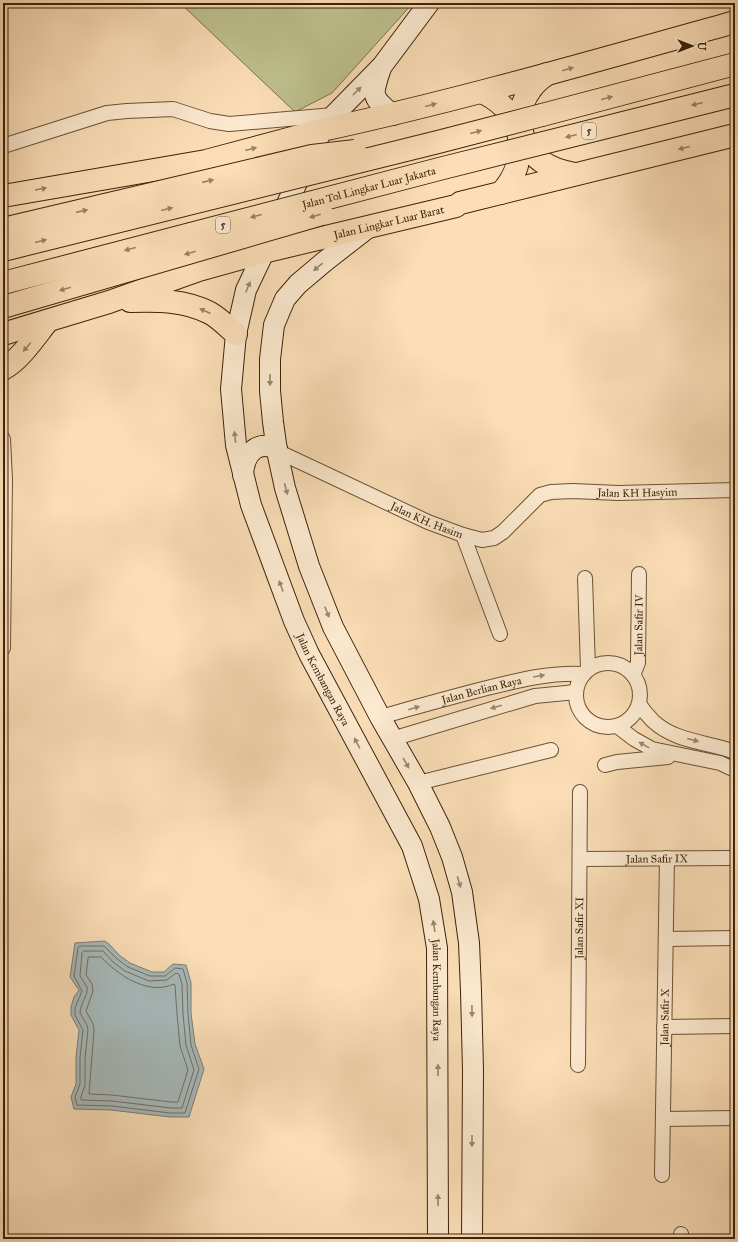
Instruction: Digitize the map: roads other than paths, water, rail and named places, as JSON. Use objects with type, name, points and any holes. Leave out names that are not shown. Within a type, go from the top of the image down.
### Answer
[{"type":"main road","points":[[393,115],[378,103],[374,94],[376,83],[382,66],[429,3]]},
{"type":"main road","points":[[3,196],[206,161],[328,123],[393,115],[735,22]]},
{"type":"main road","points":[[3,250],[438,142],[735,64]]},
{"type":"main road","name":"Jalan Kembangan Raya","points":[[382,66],[328,123],[279,219],[246,290],[236,334],[231,389],[236,445],[251,506],[294,622],[309,654],[412,846],[429,899],[437,948],[438,1239]]},
{"type":"main road","points":[[547,74],[538,80],[531,88],[522,106],[521,126],[523,136],[527,146],[541,161],[550,166],[575,174]]},
{"type":"main road","points":[[495,195],[509,185],[515,173],[520,154],[520,142],[517,128],[510,114],[500,103],[484,93],[503,86]]},
{"type":"main road","name":"Jalan Tol Lingkar Luar Jakarta","points":[[3,282],[735,94]]},
{"type":"main road","points":[[468,95],[485,104],[493,112],[505,129],[509,145],[509,162],[507,175],[495,195]]},
{"type":"main road","name":"Jalan Lingkar Luar Barat","points":[[3,334],[47,322],[109,302],[199,270],[264,252],[735,135]]},
{"type":"main road","points":[[3,229],[312,156],[438,142]]},
{"type":"main road","points":[[3,307],[330,212],[443,168]]},
{"type":"main road","points":[[279,219],[286,232],[293,238],[303,242]]},
{"type":"main road","points":[[371,225],[298,284],[285,299],[274,325],[270,359],[270,391],[277,450],[285,488],[309,566],[333,627],[380,717],[418,783],[440,826],[452,857],[462,892],[469,944],[473,1070],[472,1239]]},
{"type":"main road","points":[[109,302],[159,300],[191,305],[211,313],[236,334]]},
{"type":"main road","points":[[5,372],[47,322]]},
{"type":"main road","points":[[243,475],[243,467],[250,453],[260,446],[270,446],[277,450]]},
{"type":"street","points":[[3,146],[107,113],[127,111],[173,109],[210,121],[229,124],[328,123]]},
{"type":"street","points":[[3,439],[5,480],[3,648]]},
{"type":"street","name":"Jalan KH. Hasim","points":[[277,450],[305,465],[428,522],[463,535],[482,540],[494,538],[503,532],[540,495]]},
{"type":"street","name":"Jalan KH Hasyim","points":[[540,495],[561,491],[618,493],[735,490]]},
{"type":"street","points":[[463,535],[500,634]]},
{"type":"street","name":"Jalan Safir IV","points":[[633,674],[638,663],[639,574]]},
{"type":"street","points":[[585,578],[586,672]]},
{"type":"street","points":[[612,663],[623,667],[633,674],[638,684],[640,694],[639,704],[634,714],[626,722],[617,726],[605,728],[592,724],[583,716],[577,704],[576,692],[580,679],[586,672],[599,664],[612,663]]},
{"type":"street","name":"Jalan Berlian Raya","points":[[380,717],[447,698],[541,676],[586,672]]},
{"type":"street","name":"Jalan Berlian Raya","points":[[392,739],[535,696],[576,692]]},
{"type":"street","points":[[639,704],[653,722],[670,732],[690,740],[735,752]]},
{"type":"street","points":[[617,726],[634,739],[652,749],[720,763],[735,770]]},
{"type":"street","points":[[418,783],[551,750]]},
{"type":"street","points":[[605,765],[617,762],[682,756]]},
{"type":"street","name":"Jalan Safir XI","points":[[578,1065],[580,792]]},
{"type":"street","name":"Jalan Safir X","points":[[662,1175],[667,858]]},
{"type":"street","name":"Jalan Safir IX","points":[[580,859],[735,858]]},
{"type":"street","points":[[666,939],[735,938]]},
{"type":"street","points":[[664,1027],[735,1026]]},
{"type":"street","points":[[663,1119],[735,1118]]},
{"type":"water","points":[[105,941],[119,955],[130,963],[152,972],[164,972],[173,964],[186,965],[191,983],[191,1013],[195,1044],[204,1069],[189,1117],[170,1117],[111,1110],[74,1109],[71,1097],[76,1084],[76,1057],[79,1030],[71,1015],[71,1007],[74,997],[79,990],[70,977],[75,943]]}]
